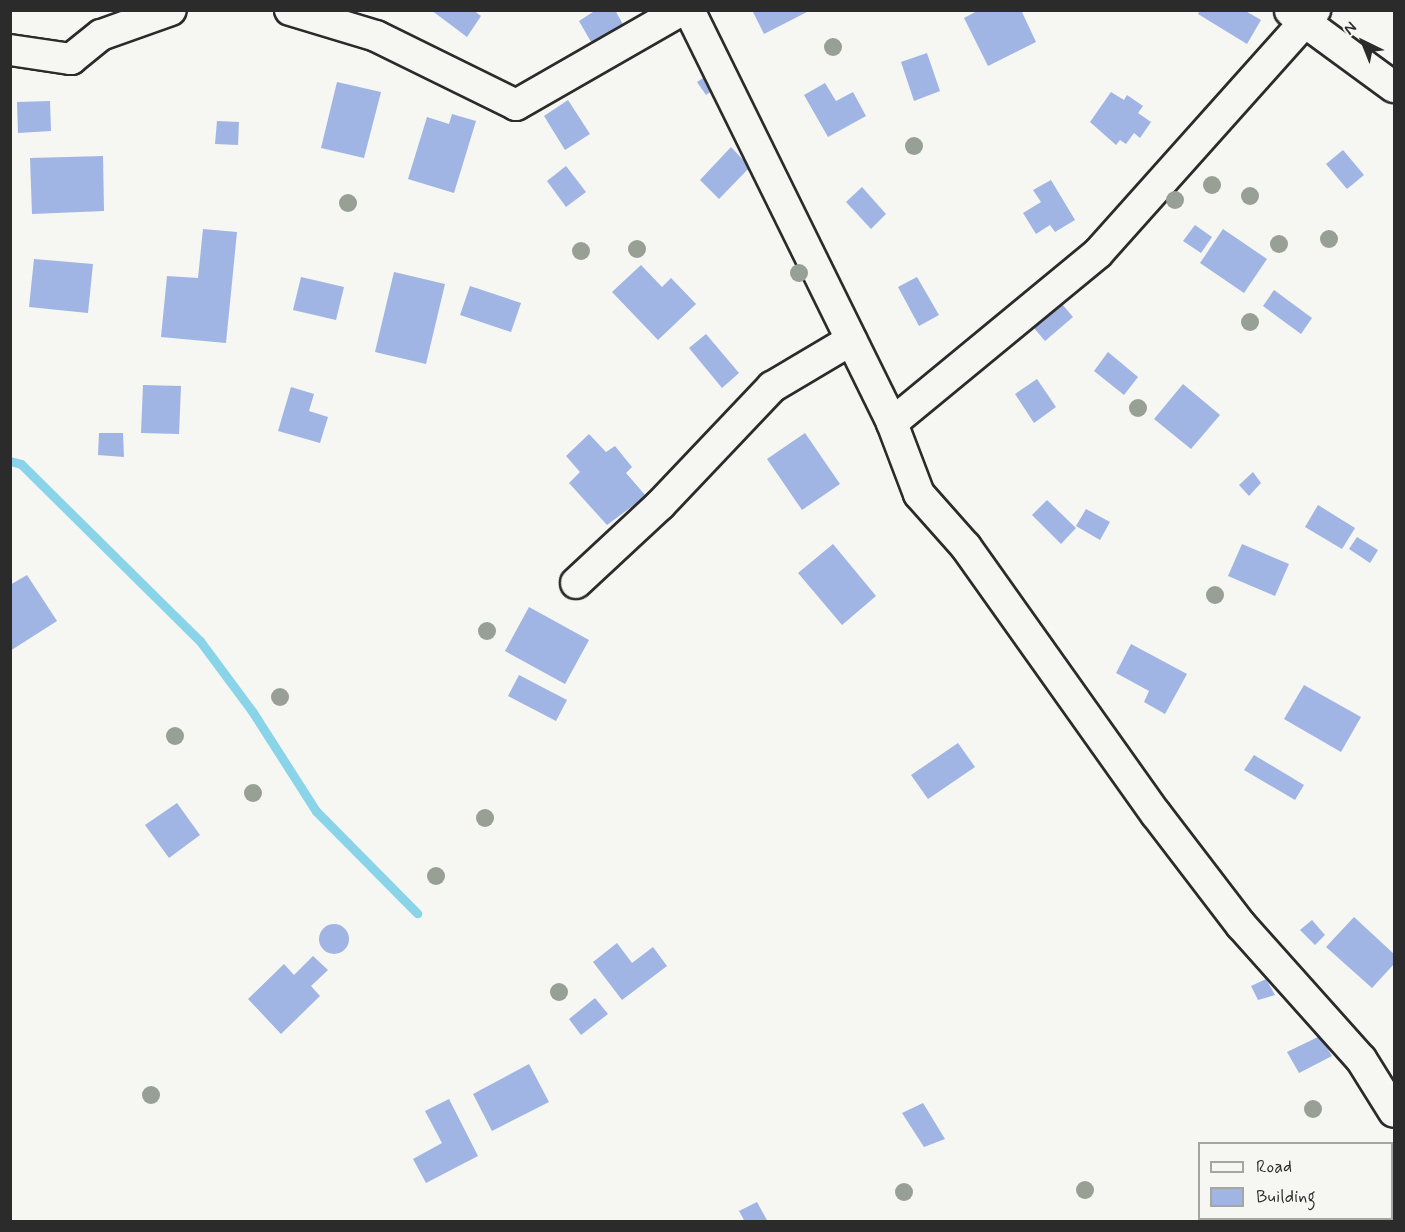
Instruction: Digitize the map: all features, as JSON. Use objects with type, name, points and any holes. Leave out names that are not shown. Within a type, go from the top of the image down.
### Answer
[{"type":"street","points":[[10,50],[71,59],[101,34],[171,10]]},
{"type":"street","points":[[290,10],[376,36],[516,105],[682,10]]},
{"type":"street","points":[[689,10],[892,423],[919,494],[966,548],[1156,814],[1241,925],[1361,1059],[1395,1112]]},
{"type":"street","points":[[892,423],[1098,253],[1303,14],[1395,87]]},
{"type":"street","points":[[576,583],[660,505],[772,387],[851,340]]},
{"type":"building","points":[[431,10],[473,10],[481,16],[467,37]]},
{"type":"building","points":[[596,10],[615,10],[625,28],[594,47],[579,21]]},
{"type":"building","points":[[752,10],[806,10],[807,12],[764,34]]},
{"type":"building","points":[[979,10],[1021,10],[1036,42],[988,66],[964,18]]},
{"type":"building","points":[[1200,10],[1244,10],[1261,20],[1247,44],[1198,14]]},
{"type":"building","points":[[927,53],[940,91],[914,101],[901,62]]},
{"type":"building","points":[[709,74],[718,87],[706,95],[697,82]]},
{"type":"building","points":[[337,82],[381,92],[364,158],[321,148]]},
{"type":"building","points":[[825,83],[836,101],[853,92],[866,116],[828,137],[804,95]]},
{"type":"building","points":[[1111,92],[1124,100],[1127,95],[1143,106],[1138,113],[1151,122],[1140,138],[1134,133],[1126,144],[1120,140],[1116,145],[1090,122]]},
{"type":"building","points":[[568,100],[590,134],[565,150],[544,116]]},
{"type":"building","points":[[50,101],[51,131],[18,133],[17,102]]},
{"type":"building","points":[[452,114],[476,121],[454,193],[408,179],[427,117],[449,124]]},
{"type":"building","points":[[217,121],[239,122],[238,145],[215,144]]},
{"type":"building","points":[[731,147],[750,167],[719,199],[700,180]]},
{"type":"building","points":[[1343,150],[1364,175],[1347,189],[1326,164]]},
{"type":"building","points":[[103,156],[104,211],[32,214],[30,158]]},
{"type":"building","points":[[566,166],[586,192],[566,207],[547,181]]},
{"type":"building","points":[[1051,180],[1075,220],[1055,232],[1050,225],[1036,234],[1023,213],[1041,202],[1033,190]]},
{"type":"building","points":[[862,187],[886,214],[871,229],[846,202]]},
{"type":"building","points":[[1195,225],[1212,237],[1201,253],[1183,241]]},
{"type":"building","points":[[203,229],[237,232],[226,343],[161,337],[167,276],[198,278]]},
{"type":"building","points":[[1223,229],[1267,259],[1244,293],[1200,263]]},
{"type":"building","points":[[34,259],[93,264],[88,313],[29,307]]},
{"type":"building","points":[[641,265],[662,287],[671,278],[696,304],[658,340],[612,292]]},
{"type":"building","points":[[394,272],[445,284],[426,364],[375,352]]},
{"type":"building","points":[[301,277],[344,287],[336,320],[293,310]]},
{"type":"building","points":[[917,277],[939,315],[919,326],[898,287]]},
{"type":"building","points":[[470,286],[521,303],[511,332],[460,315]]},
{"type":"building","points":[[1274,290],[1312,318],[1301,334],[1263,306]]},
{"type":"building","points":[[1056,297],[1073,317],[1045,341],[1028,321]]},
{"type":"building","points":[[706,334],[739,373],[722,388],[689,348]]},
{"type":"building","points":[[1108,352],[1138,377],[1124,395],[1094,371]]},
{"type":"building","points":[[1037,379],[1056,407],[1034,423],[1015,394]]},
{"type":"building","points":[[1183,384],[1220,415],[1191,449],[1154,419]]},
{"type":"building","points":[[143,385],[181,386],[179,434],[141,433]]},
{"type":"building","points":[[291,387],[314,394],[309,411],[328,417],[320,443],[278,431]]},
{"type":"building","points":[[99,433],[123,433],[124,457],[98,455]]},
{"type":"building","points":[[805,433],[840,484],[802,510],[767,459]]},
{"type":"building","points":[[589,434],[606,452],[615,446],[632,467],[626,473],[646,496],[607,525],[569,483],[580,472],[566,456]]},
{"type":"building","points":[[1253,472],[1261,483],[1249,496],[1239,485]]},
{"type":"building","points":[[1047,500],[1076,528],[1061,544],[1032,515]]},
{"type":"building","points":[[1318,505],[1355,528],[1342,549],[1305,527]]},
{"type":"building","points":[[1086,509],[1110,522],[1100,540],[1076,526]]},
{"type":"building","points":[[1357,537],[1378,550],[1370,563],[1349,549]]},
{"type":"building","points":[[833,544],[876,596],[842,625],[798,573]]},
{"type":"building","points":[[1242,544],[1289,564],[1275,596],[1228,576]]},
{"type":"building","points":[[27,575],[57,621],[10,651],[10,585]]},
{"type":"building","points":[[529,607],[589,640],[565,684],[505,651]]},
{"type":"building","points":[[1131,644],[1187,674],[1165,714],[1144,702],[1149,691],[1116,673]]},
{"type":"building","points":[[519,675],[567,700],[556,721],[508,696]]},
{"type":"building","points":[[1304,685],[1361,717],[1341,752],[1284,719]]},
{"type":"building","points":[[958,743],[975,767],[928,799],[911,775]]},
{"type":"building","points":[[1254,755],[1304,785],[1295,800],[1244,770]]},
{"type":"building","points":[[177,803],[200,835],[169,858],[145,825]]},
{"type":"building","points":[[1354,917],[1394,954],[1394,964],[1372,988],[1326,947]]},
{"type":"building","points":[[1312,920],[1325,935],[1315,945],[1300,930]]},
{"type":"building","points":[[334,924],[344,929],[349,939],[344,949],[334,954],[324,949],[319,939],[324,929]]},
{"type":"building","points":[[617,943],[632,963],[653,947],[667,966],[622,1000],[593,962]]},
{"type":"building","points":[[313,956],[328,970],[311,986],[320,996],[281,1034],[248,999],[284,964],[294,975]]},
{"type":"building","points":[[1266,979],[1275,995],[1258,1000],[1251,986]]},
{"type":"building","points":[[595,998],[608,1014],[581,1035],[569,1019]]},
{"type":"building","points":[[1320,1036],[1332,1056],[1299,1073],[1287,1052]]},
{"type":"building","points":[[529,1064],[549,1102],[492,1131],[473,1094]]},
{"type":"building","points":[[449,1099],[478,1156],[426,1183],[413,1159],[442,1143],[425,1111]]},
{"type":"building","points":[[923,1103],[945,1139],[924,1147],[902,1113]]},
{"type":"building","points":[[757,1202],[768,1222],[745,1222],[739,1211]]},
{"type":"waterway","points":[[10,461],[21,464],[200,641],[252,711],[316,811],[417,913]]}]
